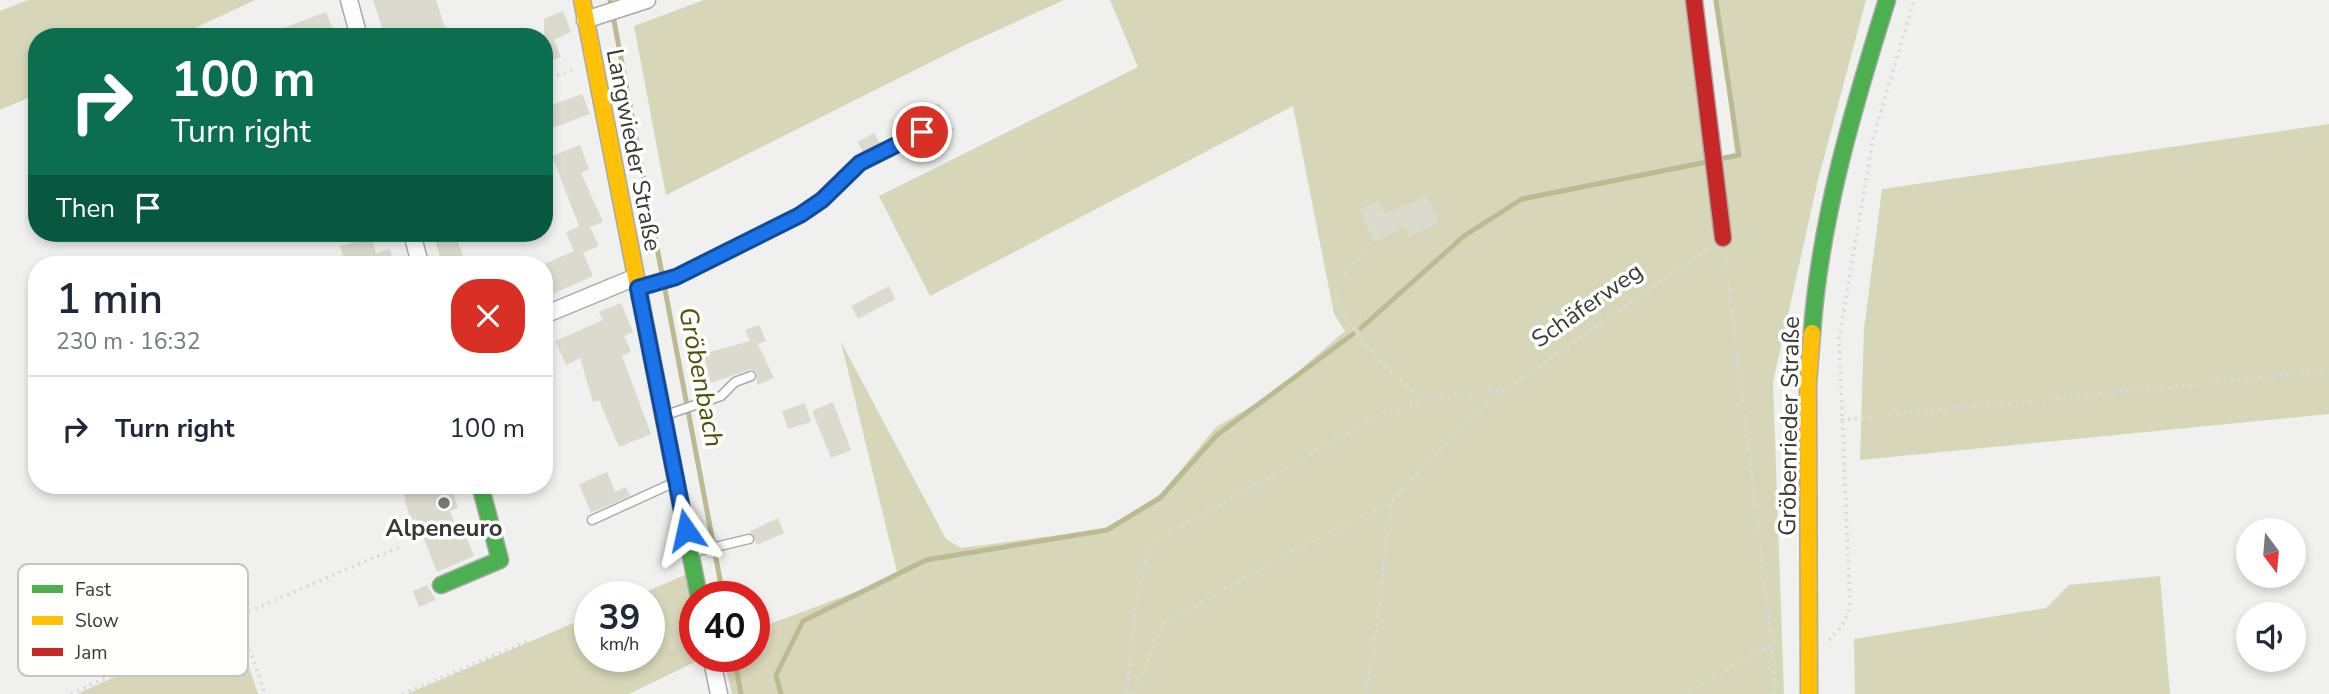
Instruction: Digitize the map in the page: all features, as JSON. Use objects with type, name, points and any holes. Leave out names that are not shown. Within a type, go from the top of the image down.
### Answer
[{"type":"street","points":[[349,0],[357,28]]},
{"type":"street","name":"Langwieder Straße","points":[[582,0],[593,17],[594,62],[642,283],[676,481],[698,551],[702,581]]},
{"type":"street","points":[[593,17],[648,0]]},
{"type":"street","points":[[1694,0],[1723,237]]},
{"type":"street","name":"Gröbenrieder Straße","points":[[1809,694],[1808,383],[1815,287],[1847,128],[1887,0]]},
{"type":"street","points":[[553,313],[642,283]]},
{"type":"street","points":[[441,585],[500,560],[482,494]]},
{"type":"street","points":[[714,672],[719,694]]},
{"type":"lane","points":[[642,283],[676,277],[800,215],[822,200],[860,163],[922,132]]},
{"type":"lane","points":[[663,416],[721,397],[736,382],[751,376]]},
{"type":"lane","points":[[593,520],[676,481]]},
{"type":"lane","points":[[698,551],[749,539]]},
{"type":"path","points":[[1808,657],[1843,625],[1850,606],[1841,420],[1841,325],[1873,138],[1914,0]]},
{"type":"path","points":[[553,77],[594,62]]},
{"type":"path","name":"Schäferweg","points":[[1127,694],[1135,608],[1149,544],[1380,415],[1424,401],[1508,388],[1723,237]]},
{"type":"path","points":[[1723,237],[1772,644],[1774,694]]},
{"type":"path","points":[[1364,252],[1336,285],[1337,302],[1379,360],[1424,401]]},
{"type":"path","points":[[1841,420],[2329,371]]},
{"type":"path","points":[[1134,694],[1163,624],[1290,552],[1391,502],[1469,418],[1508,388]]},
{"type":"path","points":[[1366,694],[1373,657],[1391,502]]},
{"type":"path","points":[[248,612],[401,546]]},
{"type":"path","points":[[402,694],[528,641]]},
{"type":"path","points":[[1683,694],[1772,644]]},
{"type":"path","points":[[248,645],[265,694]]},
{"type":"path","points":[[71,694],[110,676]]},
{"type":"green space","points":[[28,0],[255,0],[195,28],[28,28],[28,98],[0,110],[0,11]]},
{"type":"green space","points":[[704,0],[1064,0],[965,45],[666,195],[634,26]]},
{"type":"green space","points":[[1110,0],[1690,0],[1704,159],[1735,155],[1717,0],[1866,0],[1818,180],[1773,382],[1784,694],[732,694],[727,672],[770,672],[770,624],[898,576],[841,342],[946,539],[961,548],[1105,529],[1161,494],[1216,427],[1271,395],[1345,331],[1334,314],[1293,106],[930,296],[879,196],[1138,67]]},
{"type":"green space","points":[[2329,124],[2329,414],[1860,460],[1864,329],[1882,189]]},
{"type":"green space","points":[[687,574],[689,581],[679,581],[679,670],[629,694],[407,694],[574,623],[574,672],[665,672],[665,584]]},
{"type":"green space","points":[[2160,576],[2170,694],[1855,694],[1854,639],[2046,608],[2069,585]]},
{"type":"green space","points":[[248,664],[258,694],[77,694],[116,676],[248,676]]},
{"type":"building","points":[[373,0],[436,0],[445,28],[382,28]]},
{"type":"building","points":[[563,11],[571,32],[554,40],[561,57],[553,60],[553,28],[544,28],[544,19]]},
{"type":"building","points":[[326,12],[332,28],[283,28]]},
{"type":"building","points":[[582,94],[590,114],[553,128],[553,105]]},
{"type":"building","points":[[939,103],[954,130],[929,143],[926,128],[920,126],[915,116]]},
{"type":"building","points":[[874,133],[881,145],[864,153],[857,142]]},
{"type":"building","points":[[580,145],[589,169],[581,173],[603,222],[590,227],[599,246],[583,253],[593,276],[553,294],[553,260],[574,251],[566,232],[579,226],[553,156]]},
{"type":"building","points":[[1426,196],[1439,222],[1409,237],[1405,227],[1374,242],[1359,209],[1379,201],[1385,214]]},
{"type":"building","points":[[373,242],[376,253],[390,249],[392,256],[343,256],[340,246]]},
{"type":"building","points":[[436,242],[458,242],[463,256],[440,256]]},
{"type":"building","points":[[889,286],[895,299],[858,319],[851,306]]},
{"type":"building","points":[[621,303],[633,332],[624,336],[631,351],[622,356],[651,434],[619,447],[599,400],[593,402],[580,358],[566,365],[555,341],[603,320],[599,312]]},
{"type":"building","points":[[759,325],[766,341],[758,344],[774,378],[757,385],[757,373],[751,369],[711,383],[703,354],[750,341],[745,330]]},
{"type":"building","points":[[833,402],[851,450],[831,458],[812,411]]},
{"type":"building","points":[[805,403],[811,422],[788,429],[782,411]]},
{"type":"building","points":[[607,472],[615,492],[626,487],[630,496],[591,513],[579,484]]},
{"type":"building","points":[[404,494],[454,494],[458,508],[450,511],[460,540],[466,537],[474,556],[437,572],[416,519],[410,520]]},
{"type":"building","points":[[778,518],[784,533],[757,545],[750,531]]},
{"type":"building","points":[[427,585],[436,600],[419,607],[413,591]]},
{"type":"waterway","name":"Gröbenbach","points":[[610,0],[720,581]]},
{"type":"waterway","points":[[1716,1],[1739,155],[1719,159]]},
{"type":"waterway","points":[[1361,328],[1464,236],[1522,199],[1707,162]]},
{"type":"waterway","points":[[781,694],[776,675],[803,621],[926,560],[1107,530],[1160,498],[1217,435],[1353,334]]},
{"type":"waterway","name":"Gröbenbach","points":[[737,672],[741,694]]},
{"type":"traffic: fast","points":[[1812,333],[1830,206],[1850,123],[1887,0]]},
{"type":"traffic: fast","points":[[640,297],[696,581]]},
{"type":"traffic: fast","points":[[441,585],[500,560],[482,494]]},
{"type":"traffic: slow","points":[[582,0],[640,297]]},
{"type":"traffic: slow","points":[[1809,694],[1808,383],[1812,333]]},
{"type":"traffic: jam","points":[[1694,0],[1723,238]]},
{"type":"place","name":"Alpeneuro","points":[[444,503]]},
{"type":"route","points":[[686,530],[638,288],[676,277],[705,260],[800,215],[822,200],[860,163],[922,132]]}]
